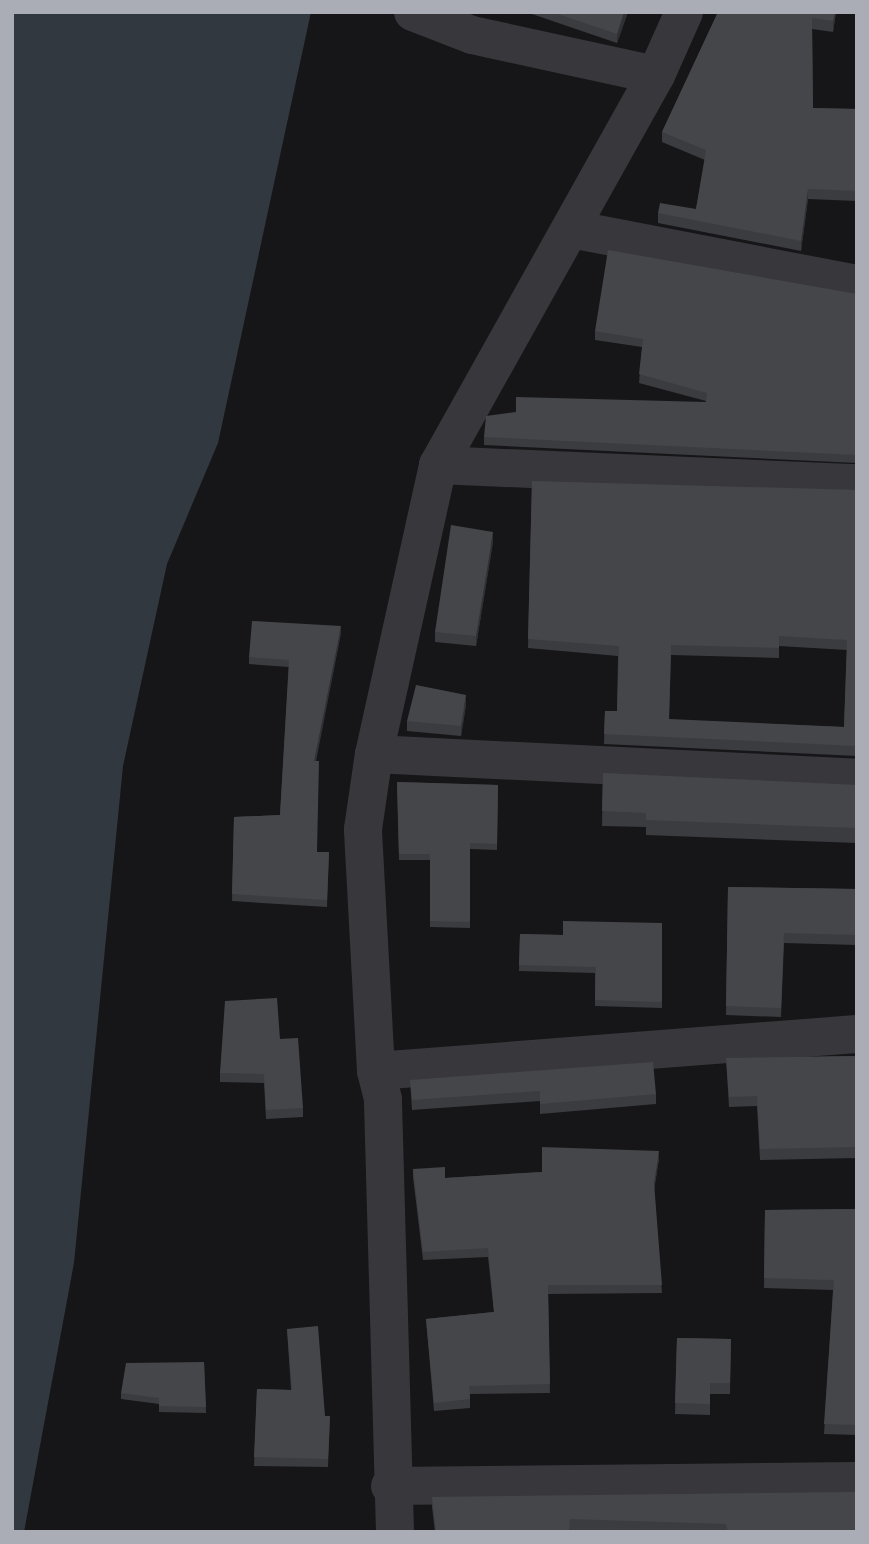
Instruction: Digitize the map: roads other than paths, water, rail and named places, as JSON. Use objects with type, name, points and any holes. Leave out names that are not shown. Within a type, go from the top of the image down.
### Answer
[{"type":"street","points":[[413,12],[472,35],[656,75]]},
{"type":"street","points":[[395,1532],[390,1486],[383,1099],[376,1071],[363,829],[374,754],[438,466],[656,75],[684,12]]},
{"type":"street","points":[[571,229],[857,284]]},
{"type":"street","points":[[438,466],[857,483]]},
{"type":"street","points":[[374,754],[857,778]]},
{"type":"street","points":[[376,1071],[857,1034]]},
{"type":"street","points":[[390,1486],[857,1481]]}]
